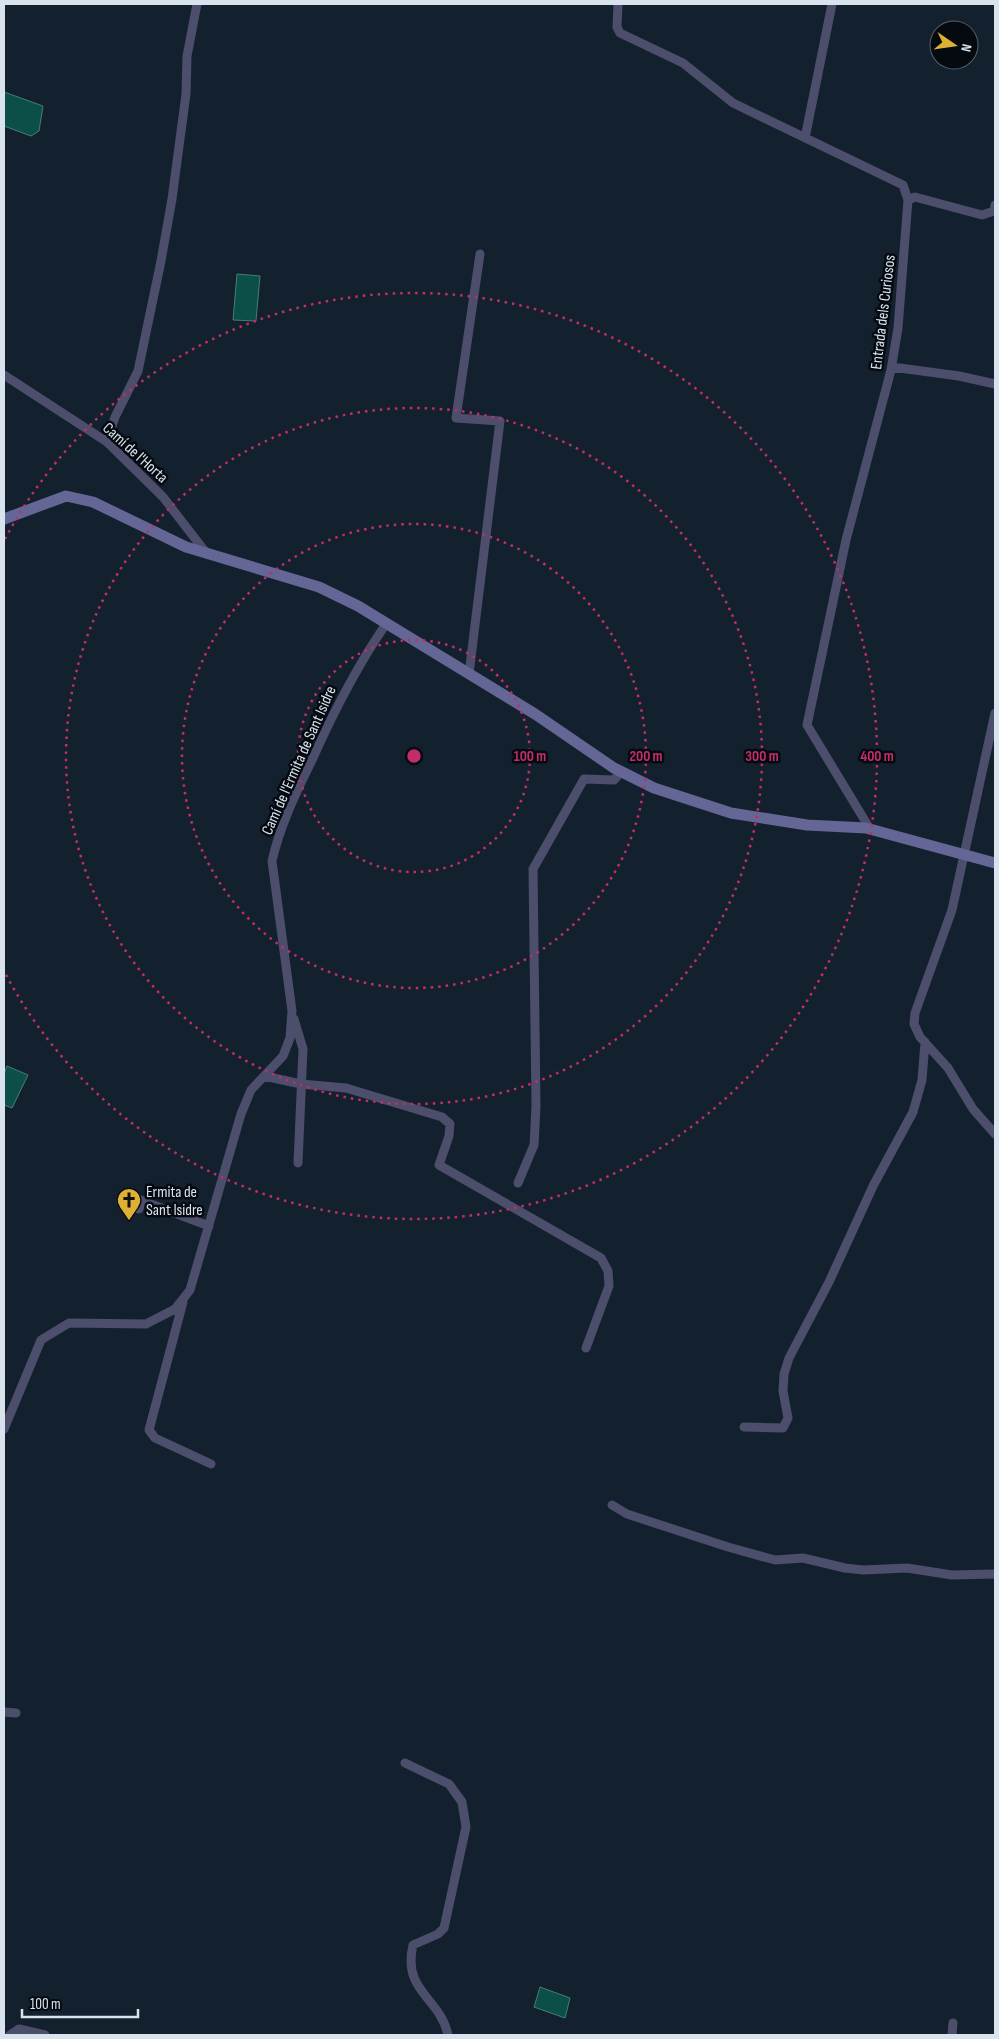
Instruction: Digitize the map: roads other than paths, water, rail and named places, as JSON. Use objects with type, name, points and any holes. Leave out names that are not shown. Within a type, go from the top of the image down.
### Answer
[{"type":"main road","points":[[4,519],[66,496],[93,502],[186,547],[319,587],[386,624],[535,714],[622,771],[654,788],[731,813],[808,825],[870,829],[995,863]]},
{"type":"street","points":[[107,442],[115,417],[138,371],[161,261],[172,199],[186,94],[187,56],[197,4]]},
{"type":"street","points":[[618,4],[617,27],[620,33],[683,63],[733,103],[903,185],[908,200],[915,197],[982,215],[994,212],[995,205]]},
{"type":"street","points":[[805,138],[832,4]]},
{"type":"street","name":"Entrada dels Curiosos","points":[[870,829],[806,725],[846,540],[892,367],[898,328],[908,200]]},
{"type":"street","points":[[469,674],[500,421],[456,418],[480,254]]},
{"type":"street","points":[[892,367],[959,376],[995,384]]},
{"type":"street","name":"Camí de l'Horta","points":[[4,375],[107,442],[163,497],[207,554]]},
{"type":"street","name":"Camí de l'Ermita de Sant Isidre","points":[[4,1430],[40,1340],[69,1323],[146,1324],[175,1309],[190,1290],[240,1114],[251,1090],[283,1056],[290,1038],[292,1011],[272,861],[277,840],[337,707],[362,659],[386,624]]},
{"type":"street","points":[[995,713],[952,910],[915,1012],[914,1024],[925,1042],[948,1068],[973,1109],[995,1134]]},
{"type":"street","points":[[518,1183],[534,1144],[536,1106],[534,869],[584,779],[614,780],[622,771]]},
{"type":"street","points":[[292,1011],[302,1049],[298,1163]]},
{"type":"street","points":[[744,1427],[783,1428],[788,1418],[782,1391],[784,1374],[789,1358],[829,1282],[873,1186],[913,1112],[922,1080],[925,1042]]},
{"type":"street","points":[[264,1076],[301,1084],[346,1088],[442,1117],[450,1124],[449,1136],[439,1165],[601,1258],[608,1270],[609,1286],[586,1348]]},
{"type":"street","points":[[142,1201],[209,1226]]},
{"type":"street","points":[[185,1297],[149,1430],[154,1438],[211,1464]]},
{"type":"street","points":[[612,1506],[636,1517],[775,1560],[803,1558],[845,1568],[863,1570],[907,1568],[952,1575],[995,1574]]},
{"type":"street","points":[[4,1712],[16,1713]]},
{"type":"street","points":[[405,1764],[449,1784],[462,1802],[466,1827],[444,1928],[438,1934],[413,1945],[410,1956],[412,1976],[446,2023],[448,2035]]},
{"type":"street","points":[[952,2035],[953,2023]]},
{"type":"street","points":[[10,2035],[19,2029],[45,2035]]},
{"type":"place","name":"Ermita de Sant Isidre","points":[[129,1221]]}]
